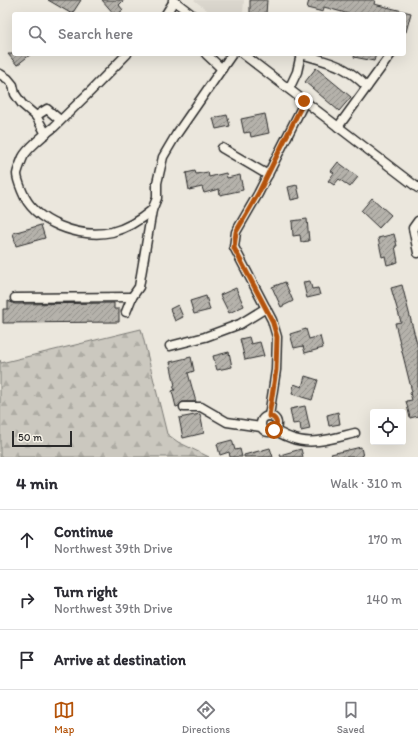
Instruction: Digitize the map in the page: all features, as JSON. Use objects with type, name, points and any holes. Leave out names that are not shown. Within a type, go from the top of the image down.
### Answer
[{"type":"street","points":[[167,12],[173,1],[188,12]]},
{"type":"street","points":[[125,56],[24,155],[17,175],[23,194],[31,206],[41,216],[58,225],[76,231],[89,233],[111,232],[124,228],[139,220],[152,210]]},
{"type":"street","points":[[208,56],[222,69]]},
{"type":"street","points":[[126,312],[132,297],[139,287],[152,210],[157,198],[157,183],[160,168],[169,146],[231,56]]},
{"type":"street","points":[[246,56],[418,188]]},
{"type":"street","points":[[289,89],[297,72],[301,56]]},
{"type":"street","points":[[308,56],[330,62],[346,69],[367,87]]},
{"type":"street","points":[[338,127],[390,56]]},
{"type":"street","points":[[0,74],[8,79],[13,85],[15,94],[22,104],[36,116],[46,134]]},
{"type":"street","points":[[269,416],[276,370],[277,337],[272,320],[234,248],[236,232],[268,175],[304,101]]},
{"type":"street","points":[[36,116],[47,109],[60,120]]},
{"type":"street","points":[[222,148],[268,175]]},
{"type":"street","points":[[418,221],[413,228],[418,253]]},
{"type":"street","points":[[15,298],[132,297]]},
{"type":"street","points":[[170,346],[205,337],[233,326],[266,308]]},
{"type":"street","points":[[184,407],[201,407],[227,422],[261,427],[268,432],[274,430],[291,438],[307,442],[322,441],[355,433]]},
{"type":"street","points":[[261,427],[261,420],[269,416],[275,418],[276,427],[274,430]]},
{"type":"shaded area","points":[[194,0],[244,0],[243,12],[209,12]]},
{"type":"green space","points":[[141,329],[167,434],[178,442],[209,457],[0,457],[0,360],[1,363]]},
{"type":"building","points":[[48,0],[81,0],[73,12],[69,12]]},
{"type":"building","points":[[102,0],[124,0],[119,5],[123,10],[120,12],[112,12]]},
{"type":"building","points":[[250,0],[267,0],[266,12],[250,12]]},
{"type":"building","points":[[309,0],[375,0],[374,4],[411,13],[406,32],[406,12],[342,12],[324,7],[323,12],[307,8]]},
{"type":"building","points":[[8,54],[12,54],[12,56],[28,56],[17,65]]},
{"type":"building","points":[[354,56],[375,56],[374,61]]},
{"type":"building","points":[[316,68],[351,97],[339,111],[305,82]]},
{"type":"building","points":[[265,114],[269,133],[251,137],[250,132],[244,133],[241,119]]},
{"type":"building","points":[[227,115],[230,126],[216,129],[213,118]]},
{"type":"building","points":[[338,162],[358,177],[350,187],[339,179],[334,185],[328,181],[334,173],[331,171]]},
{"type":"building","points":[[195,171],[196,174],[208,172],[209,177],[226,173],[227,178],[240,175],[243,190],[220,195],[219,189],[204,193],[202,187],[189,190],[186,173]]},
{"type":"building","points":[[297,185],[300,198],[291,200],[288,187]]},
{"type":"building","points":[[372,198],[391,215],[379,228],[361,211]]},
{"type":"building","points":[[307,219],[309,241],[301,242],[300,235],[293,236],[292,221]]},
{"type":"building","points":[[41,225],[45,238],[16,246],[13,233]]},
{"type":"building","points":[[394,234],[397,246],[395,246],[398,262],[387,265],[385,256],[382,257],[378,238]]},
{"type":"building","points":[[310,281],[312,289],[318,288],[320,295],[307,298],[303,282]]},
{"type":"building","points":[[285,282],[293,301],[281,307],[272,287]]},
{"type":"building","points":[[402,285],[418,348],[418,416],[410,418],[406,401],[412,400],[410,393],[412,392],[395,323],[401,322],[391,288]]},
{"type":"building","points":[[236,288],[244,306],[229,313],[220,295]]},
{"type":"building","points":[[206,296],[210,310],[194,314],[190,301]]},
{"type":"building","points":[[8,301],[15,304],[114,303],[114,309],[119,309],[119,322],[3,323],[3,309],[8,309]]},
{"type":"building","points":[[178,305],[183,317],[175,321],[170,309]]},
{"type":"building","points":[[306,329],[309,339],[320,336],[323,348],[305,353],[303,346],[294,348],[290,334]]},
{"type":"building","points":[[249,337],[251,344],[260,342],[264,356],[245,360],[240,339]]},
{"type":"building","points":[[229,352],[232,367],[217,370],[213,356]]},
{"type":"building","points":[[191,357],[194,371],[188,373],[196,402],[182,402],[176,407],[172,391],[175,390],[173,386],[175,386],[170,362]]},
{"type":"building","points":[[305,376],[318,380],[312,400],[292,394],[294,384],[302,387]]},
{"type":"building","points":[[305,406],[310,429],[301,431],[300,423],[293,424],[290,409]]},
{"type":"building","points":[[338,412],[340,424],[329,426],[327,415]]},
{"type":"building","points":[[200,414],[204,433],[183,438],[179,418]]},
{"type":"building","points":[[232,440],[235,450],[240,449],[242,457],[230,457],[229,452],[220,455],[217,444]]},
{"type":"building","points":[[361,447],[363,457],[331,457],[331,454]]},
{"type":"building","points":[[270,448],[273,457],[244,457],[244,455]]},
{"type":"building","points":[[301,449],[303,457],[281,457],[280,455]]},
{"type":"route","points":[[274,430],[277,424],[275,418],[269,416],[270,401],[276,370],[277,337],[272,320],[234,248],[236,232],[258,194],[304,101]]}]
